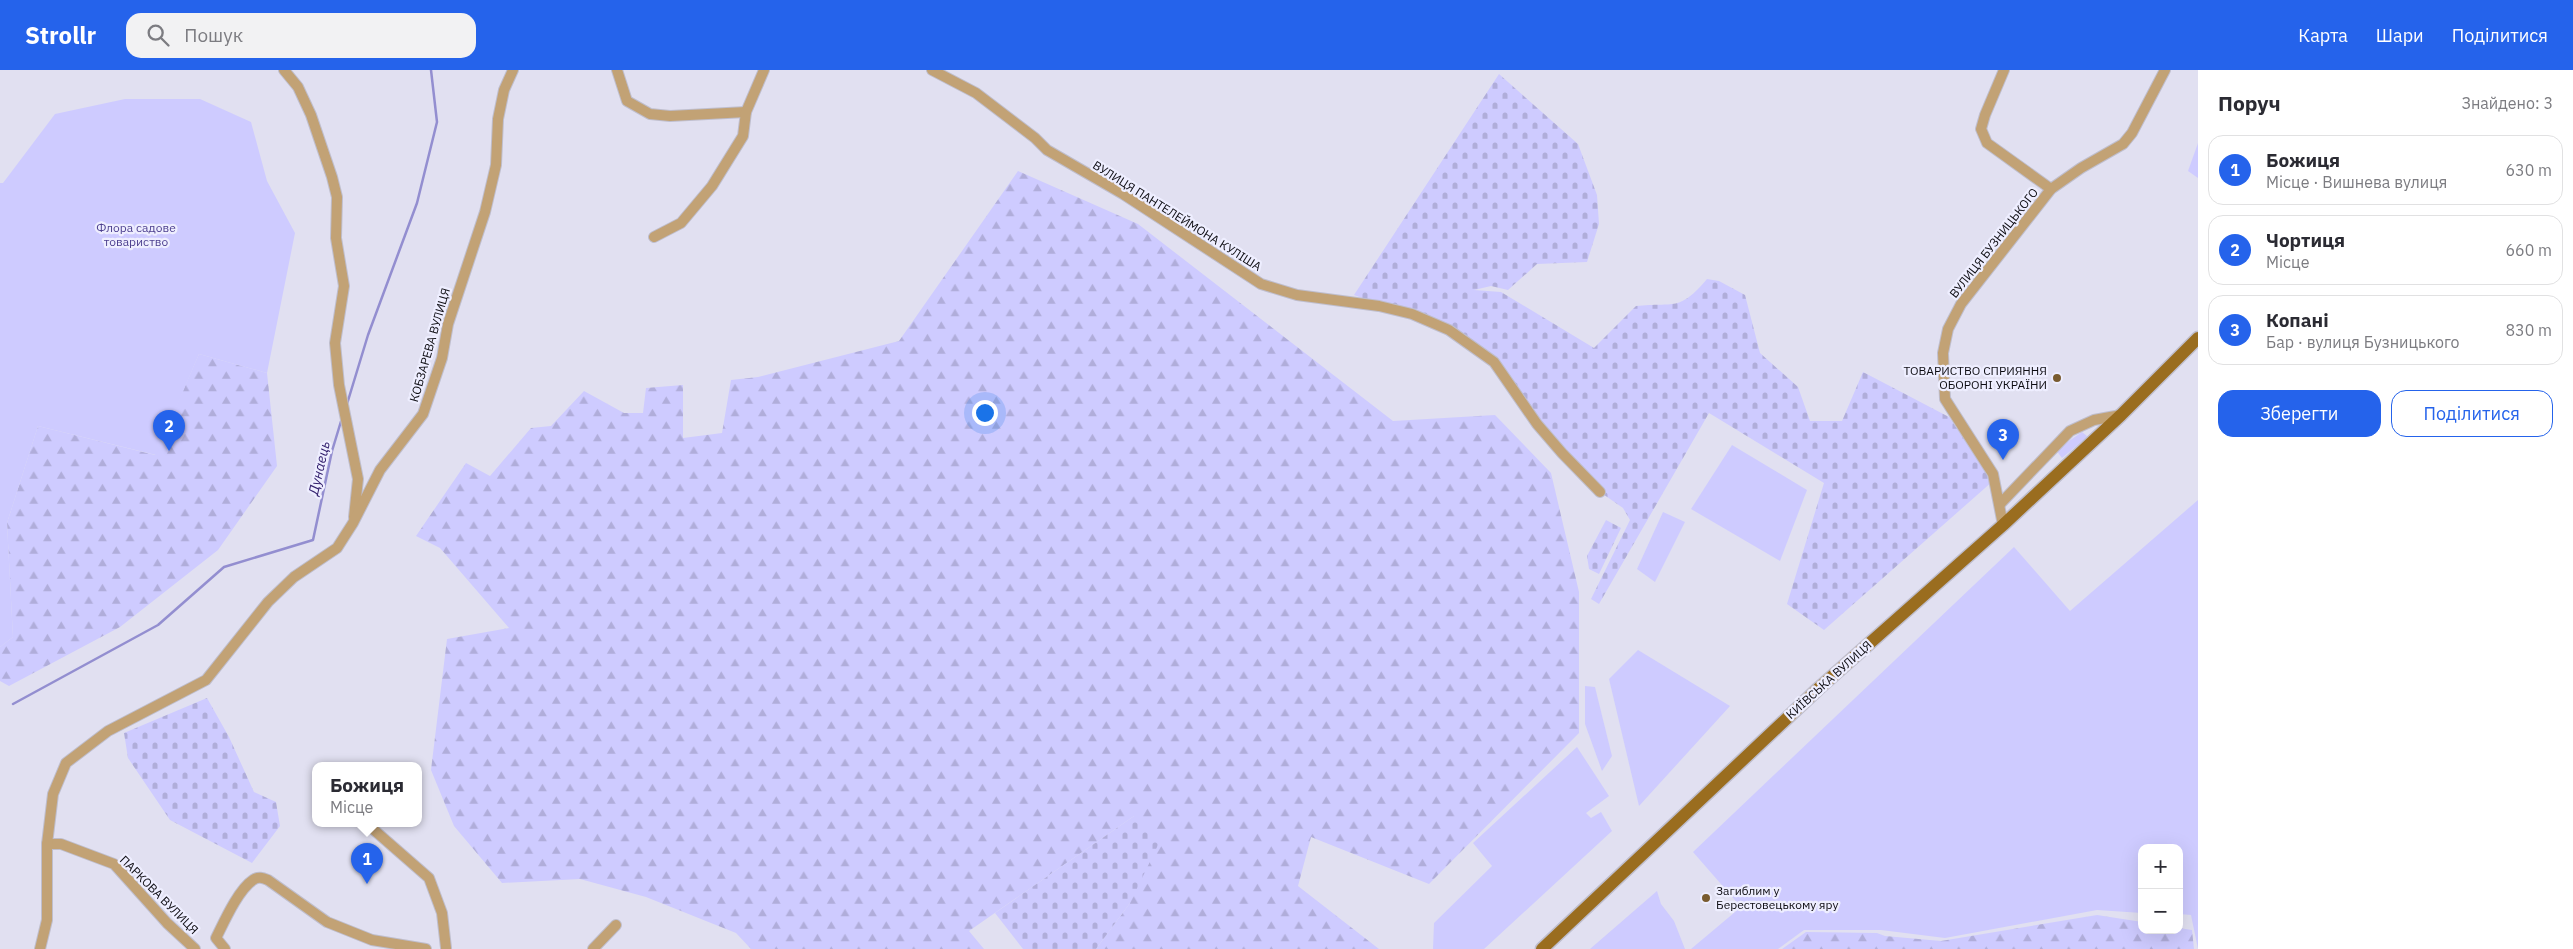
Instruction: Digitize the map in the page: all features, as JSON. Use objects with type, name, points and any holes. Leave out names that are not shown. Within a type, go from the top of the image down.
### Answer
[{"type":"main road","name":"КИЇВСЬКА ВУЛИЦЯ","points":[[1542,949],[1818,689],[2003,525],[2121,415],[2198,338]]},
{"type":"street","points":[[284,70],[298,87],[311,115],[337,197],[336,238],[344,286],[335,343],[339,385],[358,479],[353,523]]},
{"type":"street","name":"КОБЗАРЕВА ВУЛИЦЯ","points":[[40,949],[47,920],[48,844],[53,794],[66,763],[108,731],[206,680],[268,602],[294,577],[337,548],[353,523],[380,470],[423,414],[442,358],[454,306],[485,212],[496,165],[498,119],[504,90],[513,70]]},
{"type":"street","points":[[617,70],[627,102],[650,114],[700,116],[746,112]]},
{"type":"street","points":[[654,236],[680,223],[712,186],[743,136],[746,112],[764,70]]},
{"type":"street","name":"ВУЛИЦЯ ПАНТЕЛЕЙМОНА КУЛІША","points":[[932,70],[976,93],[1035,138],[1047,150],[1123,194],[1261,284],[1297,295],[1379,306],[1412,314],[1449,330],[1494,362],[1537,424],[1562,454],[1600,492]]},
{"type":"street","points":[[2004,70],[1985,114],[1981,129],[1987,143],[2050,189]]},
{"type":"street","name":"ВУЛИЦЯ БУЗНИЦЬКОГО","points":[[2003,525],[1994,474],[1945,399],[1943,353],[1948,329],[1961,304],[2050,189],[2081,168],[2123,144],[2132,134],[2165,70]]},
{"type":"street","points":[[2000,504],[2070,431],[2094,420],[2121,415]]},
{"type":"street","points":[[371,827],[429,878],[442,913],[443,949]]},
{"type":"street","name":"ПАРКОВА ВУЛИЦЯ","points":[[48,844],[61,844],[114,864],[167,923],[195,949]]},
{"type":"street","points":[[225,949],[216,938],[242,892],[253,880],[260,877],[268,880],[327,922],[372,940],[426,949]]},
{"type":"street","points":[[593,949],[616,925]]},
{"type":"green space","points":[[1499,74],[1578,144],[1597,195],[1599,224],[1587,262],[1537,264],[1508,290],[1491,286],[1474,290],[1501,292],[1594,348],[1636,306],[1683,301],[1690,297],[1707,279],[1719,281],[1745,295],[1760,353],[1798,387],[1810,421],[1842,421],[1863,372],[1949,417],[1993,481],[1824,630],[1787,604],[1824,483],[1709,413],[1599,604],[1591,599],[1630,520],[1623,508],[1600,492],[1562,453],[1494,362],[1449,330],[1354,295]]},
{"type":"green space","name":"Флора садове товариство","points":[[125,99],[200,99],[251,122],[267,181],[295,233],[267,373],[199,354],[156,455],[38,426],[7,523],[13,637],[0,647],[0,183],[3,183],[55,114]]},
{"type":"green space","points":[[2198,143],[2198,178],[2188,171]]},
{"type":"green space","points":[[1018,171],[1138,224],[1393,421],[1495,415],[1551,473],[1579,592],[1579,733],[1429,884],[1311,837],[1298,886],[1379,949],[1096,949],[1130,903],[1134,816],[969,931],[984,949],[751,949],[736,933],[646,897],[580,879],[502,883],[454,826],[431,770],[447,639],[509,628],[440,548],[416,536],[466,463],[490,476],[531,428],[551,426],[584,391],[624,413],[643,413],[646,388],[683,385],[683,438],[722,433],[731,380],[758,377],[899,341]]},
{"type":"green space","points":[[199,354],[267,373],[277,466],[218,550],[120,627],[9,686],[0,681],[0,647],[13,637],[7,523],[38,426],[155,455]]},
{"type":"green space","points":[[2082,432],[2087,436],[2085,439],[2062,458],[2056,450]]},
{"type":"green space","points":[[1732,445],[1807,490],[1780,561],[1691,509]]},
{"type":"green space","points":[[2198,500],[2198,949],[2191,915],[2183,914],[2183,844],[2138,844],[2138,913],[2097,910],[1945,938],[1881,930],[1804,930],[1778,949],[1691,949],[1741,907],[1693,852],[2014,547],[2070,611]]},
{"type":"green space","points":[[1663,512],[1685,522],[1655,582],[1637,569]]},
{"type":"green space","points":[[1606,520],[1621,528],[1599,574],[1589,569],[1587,556]]},
{"type":"green space","points":[[1638,650],[1730,706],[1639,806],[1609,679]]},
{"type":"green space","points":[[1585,686],[1595,687],[1612,756],[1602,771],[1585,724]]},
{"type":"green space","points":[[207,698],[229,737],[254,792],[276,802],[280,826],[252,863],[170,820],[128,758],[124,733]]},
{"type":"green space","points":[[1577,747],[1609,796],[1586,813],[1591,818],[1601,812],[1612,831],[1484,949],[1433,949],[1434,923],[1492,866],[1473,843]]},
{"type":"green space","points":[[1134,816],[1159,843],[1130,903],[1096,949],[1023,949],[995,913]]},
{"type":"green space","points":[[1657,891],[1661,904],[1674,921],[1685,949],[1590,949]]},
{"type":"green space","points":[[2097,915],[2138,921],[2138,934],[2183,934],[2183,929],[2192,930],[2194,949],[1782,949],[1806,932],[1877,933],[1885,936],[1941,941]]},
{"type":"waterway","name":"Дунаець","points":[[347,404],[368,335],[417,203],[437,122],[431,70]]},
{"type":"waterway","name":"Дунаець","points":[[13,704],[158,625],[224,567],[313,540],[332,451],[342,418]]},
{"type":"place","name":"ТОВАРИСТВО СПРИЯННЯ ОБОРОНІ УКРАЇНИ","points":[[2057,378]]},
{"type":"place","name":"Чортиця","points":[[169,451]]},
{"type":"place","name":"Копані","points":[[2003,460]]},
{"type":"place","name":"Божиця","points":[[367,884]]},
{"type":"place","name":"Загиблим у Берестовецькому яру","points":[[1706,898]]}]
